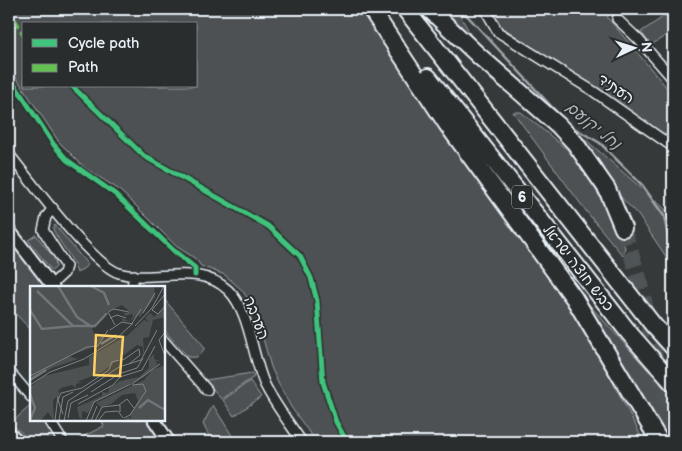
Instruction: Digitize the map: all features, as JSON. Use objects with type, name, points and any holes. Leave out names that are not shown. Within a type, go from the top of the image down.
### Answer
[{"type":"highway","name":"כביש חוצה ישראל","points":[[372,9],[630,334],[673,383]]},
{"type":"highway","points":[[372,9],[448,124],[574,298],[660,442]]},
{"type":"highway","name":"כביש חוצה ישראל","points":[[405,9],[654,326],[673,347]]},
{"type":"highway","points":[[429,9],[478,56],[558,125],[575,143],[607,189],[623,228]]},
{"type":"street","name":"העתיד","points":[[485,9],[498,32],[593,91],[673,147]]},
{"type":"street","points":[[617,19],[638,39],[673,80]]},
{"type":"street","name":"הערבה","points":[[9,154],[76,236],[106,266],[118,273],[134,275],[195,275],[211,278],[230,292],[240,305],[266,385],[302,442]]},
{"type":"street","points":[[9,230],[52,286],[64,273],[66,266],[43,230],[46,217],[53,208]]},
{"type":"street","points":[[132,286],[134,275]]},
{"type":"street","points":[[165,342],[207,390]]},
{"type":"street","points":[[9,371],[30,396]]},
{"type":"street","points":[[50,421],[63,442]]},
{"type":"street","points":[[155,421],[169,442]]},
{"type":"street","points":[[9,431],[20,442]]},
{"type":"shaded area","points":[[9,9],[362,9],[580,318],[644,442],[316,442],[291,407],[278,383],[271,367],[255,310],[242,290],[225,275],[201,266],[196,259],[176,246],[118,189],[85,168],[59,142],[23,88],[198,88],[198,22],[22,22],[22,86],[9,67]]},
{"type":"shaded area","points":[[434,9],[457,9],[477,47],[493,70],[585,139],[665,209],[673,224],[673,273],[665,255],[638,215],[567,141],[491,80]]},
{"type":"shaded area","points":[[492,9],[616,9],[607,17],[673,95],[673,144],[498,24]]},
{"type":"shaded area","points":[[673,16],[673,31],[651,45],[641,32],[663,17]]},
{"type":"shaded area","points":[[513,112],[521,112],[569,151],[590,178],[625,247],[623,256],[586,211]]},
{"type":"shaded area","points":[[55,225],[88,265],[77,273],[73,261],[53,229]]},
{"type":"shaded area","points":[[36,235],[55,259],[56,267],[52,271],[28,240]]},
{"type":"shaded area","points":[[9,238],[45,286],[30,286],[30,329],[12,310],[9,312],[9,268],[12,266],[9,262]]},
{"type":"shaded area","points":[[569,282],[673,398],[673,429],[665,436]]},
{"type":"shaded area","points":[[165,300],[203,345],[204,349],[201,354],[188,357],[165,331]]},
{"type":"shaded area","points":[[252,373],[254,377],[221,399],[206,380]]},
{"type":"shaded area","points":[[250,381],[261,397],[234,416],[223,400]]},
{"type":"shaded area","points":[[213,405],[236,442],[212,442],[203,424]]},
{"type":"shaded area","points":[[30,406],[30,421],[44,421],[58,442],[31,442],[11,423]]},
{"type":"shaded area","points":[[102,421],[148,421],[158,437],[149,442],[72,442],[104,426]]},
{"type":"waterway","name":"נחל יקנעם","points":[[461,9],[564,120]]},
{"type":"waterway","name":"נחל יקנעם","points":[[569,125],[600,143],[643,186],[664,216],[668,237],[673,250]]},
{"type":"tunnel","points":[[623,228],[641,285],[658,372],[673,423]]},
{"type":"marked path","points":[[9,9],[22,32]]},
{"type":"cycle path","points":[[9,76],[54,145],[67,160],[115,194],[173,250],[195,268],[195,275]]},
{"type":"cycle path","points":[[74,88],[144,156],[268,226],[300,256],[311,278],[317,301],[323,382],[336,422],[347,442]]}]
